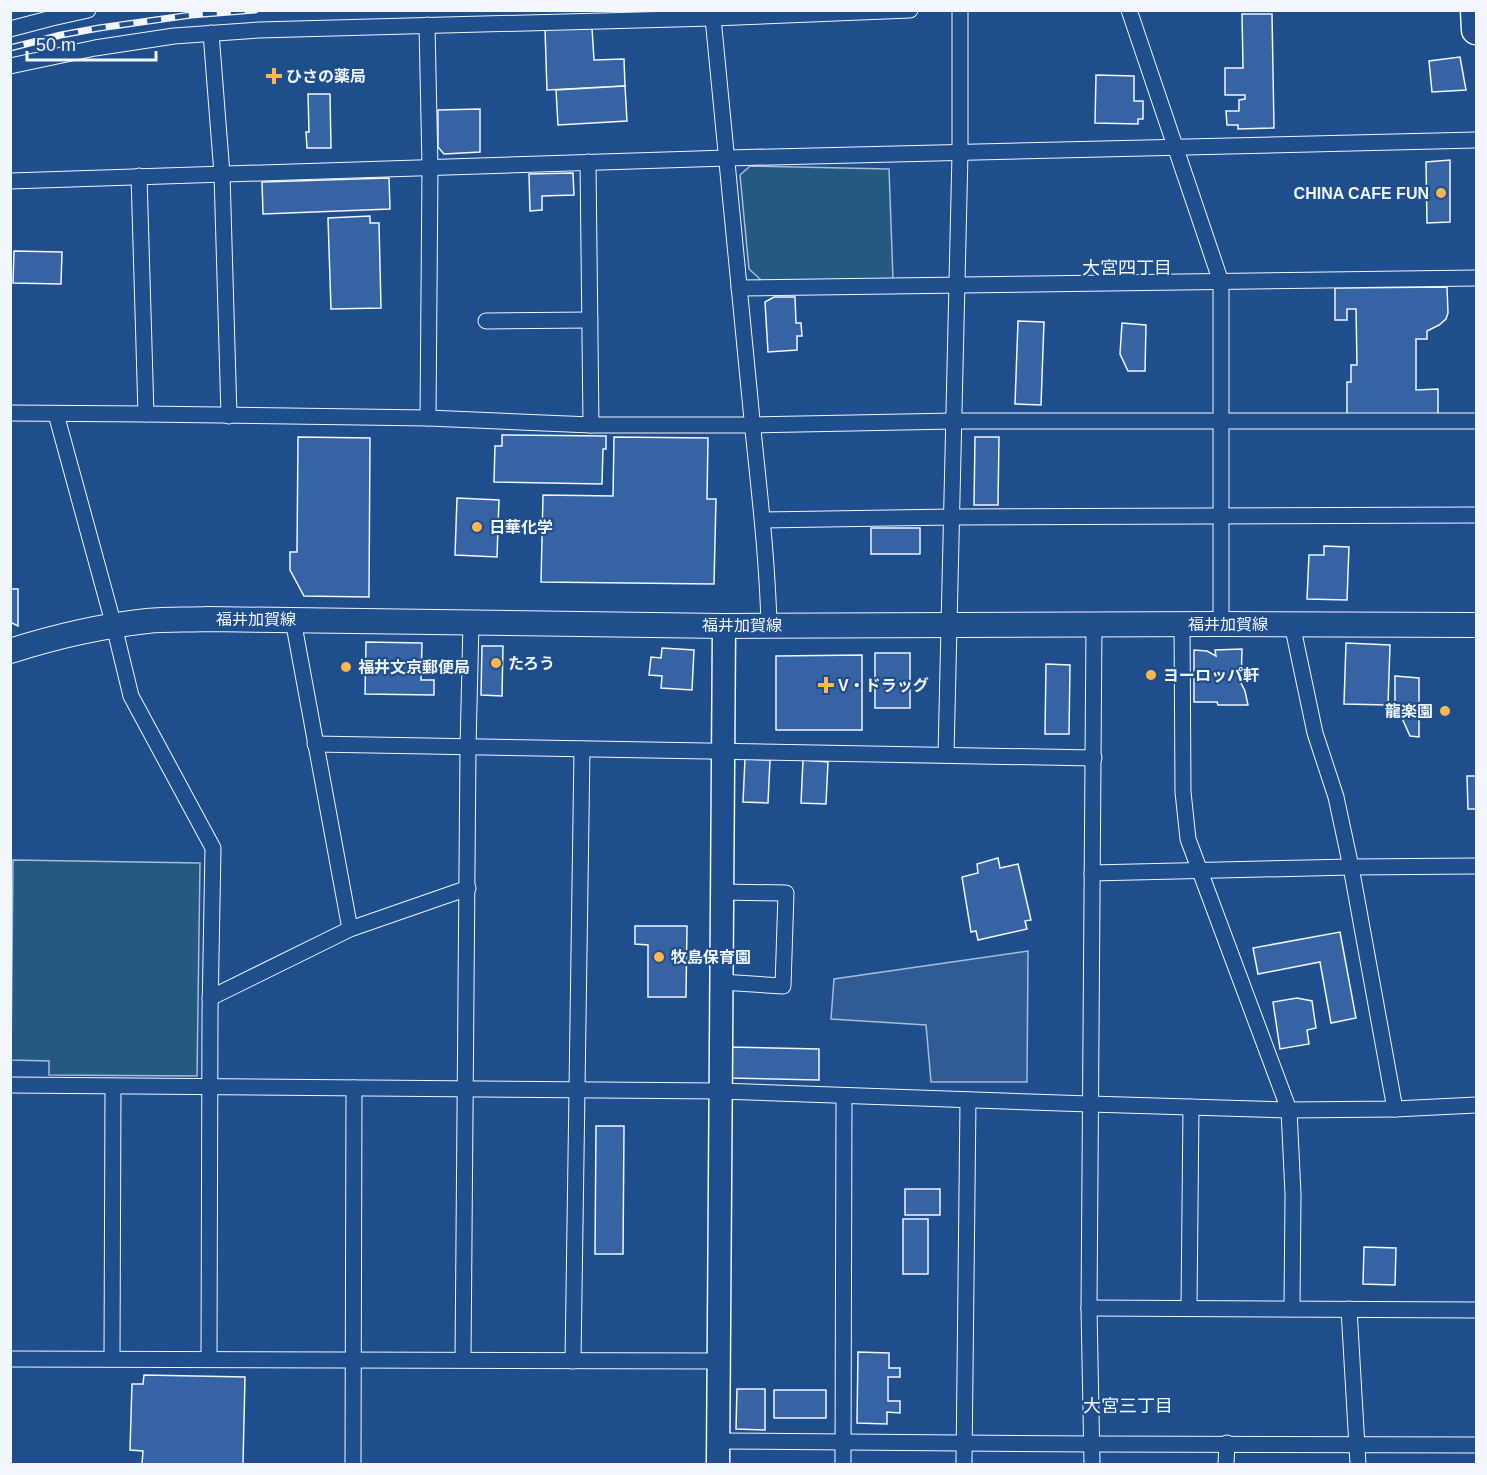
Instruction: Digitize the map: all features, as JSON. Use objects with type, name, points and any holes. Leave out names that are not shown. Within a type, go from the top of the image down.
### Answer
[{"type":"highway","points":[[1475,10],[1476,30]]},
{"type":"main road","name":"福井加賀線","points":[[10,651],[56,637],[114,626],[148,621],[208,619],[724,626],[1476,625]]},
{"type":"street","points":[[10,29],[88,10]]},
{"type":"street","points":[[10,66],[95,48],[174,36],[259,30],[713,18],[910,10]]},
{"type":"street","points":[[946,755],[960,153],[960,10]]},
{"type":"street","points":[[1129,10],[1221,282],[1221,624]]},
{"type":"street","points":[[713,18],[763,520],[769,625]]},
{"type":"street","points":[[427,25],[430,167],[428,418]]},
{"type":"street","points":[[211,33],[222,174],[229,416]]},
{"type":"street","points":[[10,181],[727,158],[1476,140]]},
{"type":"street","points":[[588,162],[591,425]]},
{"type":"street","points":[[139,177],[146,414]]},
{"type":"street","points":[[739,288],[1476,278]]},
{"type":"street","points":[[486,321],[590,320]]},
{"type":"street","points":[[10,413],[428,418],[591,425],[954,421],[1476,421]]},
{"type":"street","points":[[56,414],[131,696],[213,848],[208,1359]]},
{"type":"street","points":[[763,520],[1476,515]]},
{"type":"street","points":[[293,620],[350,929]]},
{"type":"street","points":[[463,1360],[471,623]]},
{"type":"street","points":[[1092,1464],[1089,1308],[1094,624]]},
{"type":"street","points":[[1182,624],[1184,792],[1188,839],[1289,1110],[1293,1194],[1292,1309]]},
{"type":"street","points":[[1292,624],[1316,733],[1336,797],[1351,867],[1395,1109]]},
{"type":"street","points":[[718,1464],[724,626]]},
{"type":"street","points":[[315,744],[1094,758]]},
{"type":"street","points":[[573,1361],[582,749]]},
{"type":"street","points":[[1092,873],[1476,866]]},
{"type":"street","points":[[210,998],[350,929],[468,888]]},
{"type":"street","points":[[721,982],[783,986],[786,893],[722,892]]},
{"type":"street","points":[[10,1085],[720,1091],[1289,1110],[1476,1106]]},
{"type":"street","points":[[112,1359],[113,1086]]},
{"type":"street","points":[[353,1464],[354,1088]]},
{"type":"street","points":[[843,1464],[844,1096]]},
{"type":"street","points":[[964,1464],[968,1100]]},
{"type":"street","points":[[1189,1308],[1191,1107]]},
{"type":"street","points":[[1089,1308],[1476,1310]]},
{"type":"street","points":[[1349,1309],[1358,1464]]},
{"type":"street","points":[[10,1359],[718,1361]]},
{"type":"street","points":[[718,1441],[1476,1445]]},
{"type":"street","points":[[1226,1464],[1227,1443]]},
{"type":"shaded area","points":[[750,166],[889,169],[893,279],[762,281],[749,269],[740,175]]},
{"type":"shaded area","points":[[13,860],[200,863],[197,1076],[49,1075],[49,1061],[11,1060]]},
{"type":"shaded area","points":[[1028,951],[1027,1082],[931,1082],[926,1025],[831,1019],[834,979]]},
{"type":"building","points":[[1242,14],[1272,14],[1274,128],[1238,129],[1238,125],[1227,125],[1226,111],[1239,111],[1239,100],[1245,99],[1245,95],[1225,95],[1225,68],[1243,68]]},
{"type":"building","points":[[592,28],[594,60],[624,59],[625,86],[547,90],[545,29]]},
{"type":"building","points":[[1460,57],[1466,90],[1432,92],[1429,61]]},
{"type":"building","points":[[1096,75],[1134,76],[1134,101],[1143,101],[1143,119],[1138,119],[1138,124],[1095,123]]},
{"type":"building","points":[[625,86],[627,121],[558,125],[556,90]]},
{"type":"building","points":[[308,94],[330,94],[331,148],[307,148]]},
{"type":"building","points":[[480,109],[480,152],[444,154],[438,147],[438,110]]},
{"type":"building","points":[[1450,160],[1450,222],[1427,223],[1426,162]]},
{"type":"building","points":[[573,173],[574,195],[542,196],[542,210],[530,211],[529,174]]},
{"type":"building","points":[[389,178],[390,209],[263,214],[262,182]]},
{"type":"building","points":[[370,216],[370,223],[379,223],[381,308],[331,309],[328,218]]},
{"type":"building","points":[[14,251],[62,252],[61,284],[13,283]]},
{"type":"building","points":[[1447,287],[1448,313],[1446,319],[1427,331],[1427,339],[1416,339],[1416,390],[1438,389],[1438,414],[1347,415],[1347,382],[1351,382],[1351,365],[1357,365],[1356,309],[1347,309],[1347,320],[1335,320],[1335,288]]},
{"type":"building","points":[[774,297],[795,297],[796,323],[801,323],[802,336],[797,336],[797,350],[768,352],[765,302]]},
{"type":"building","points":[[1018,321],[1044,322],[1041,405],[1015,404]]},
{"type":"building","points":[[1122,323],[1146,325],[1145,371],[1128,371],[1120,354]]},
{"type":"building","points":[[502,435],[606,436],[606,449],[603,449],[602,484],[494,482],[495,446],[502,446]]},
{"type":"building","points":[[298,437],[370,438],[369,597],[304,596],[290,570],[290,552],[297,552]]},
{"type":"building","points":[[614,437],[708,438],[707,499],[716,499],[714,584],[541,582],[543,495],[613,496]]},
{"type":"building","points":[[975,437],[999,437],[998,505],[974,505]]},
{"type":"building","name":"日華化学","points":[[457,498],[499,500],[497,557],[455,555]]},
{"type":"building","points":[[871,528],[920,528],[920,554],[871,554]]},
{"type":"building","points":[[1324,546],[1349,547],[1347,600],[1307,599],[1309,555],[1324,555]]},
{"type":"building","points":[[10,589],[18,589],[18,626],[10,622]]},
{"type":"building","points":[[366,642],[422,643],[421,680],[434,680],[434,695],[365,694]]},
{"type":"building","points":[[1346,643],[1390,645],[1388,705],[1344,704]]},
{"type":"building","points":[[482,646],[503,646],[502,696],[481,695]]},
{"type":"building","points":[[662,648],[694,650],[692,690],[661,688],[662,676],[649,675],[651,657],[661,658]]},
{"type":"building","points":[[1242,649],[1241,683],[1248,705],[1194,702],[1194,650],[1207,651],[1216,656],[1215,650]]},
{"type":"building","points":[[875,653],[910,653],[910,708],[875,708]]},
{"type":"building","points":[[862,655],[862,730],[776,730],[776,656]]},
{"type":"building","points":[[1046,664],[1070,665],[1069,734],[1045,734]]},
{"type":"building","points":[[1395,676],[1419,678],[1419,737],[1410,736],[1401,716],[1395,709]]},
{"type":"building","points":[[745,759],[770,760],[768,803],[743,802]]},
{"type":"building","points":[[803,760],[828,762],[826,804],[801,803]]},
{"type":"building","points":[[1467,776],[1476,776],[1476,809],[1468,809]]},
{"type":"building","points":[[998,858],[1000,868],[1018,864],[1031,920],[1025,921],[1027,929],[978,940],[976,931],[971,932],[962,877],[978,873],[977,864]]},
{"type":"building","points":[[635,926],[687,926],[686,997],[648,997],[648,945],[635,944]]},
{"type":"building","points":[[1340,932],[1356,1018],[1331,1023],[1320,962],[1258,974],[1253,948]]},
{"type":"building","points":[[1297,998],[1312,1001],[1316,1028],[1307,1030],[1309,1044],[1280,1049],[1273,1002]]},
{"type":"building","points":[[727,1047],[819,1049],[819,1080],[728,1078]]},
{"type":"building","points":[[596,1126],[624,1126],[623,1254],[595,1254]]},
{"type":"building","points":[[905,1189],[940,1189],[940,1215],[905,1215]]},
{"type":"building","points":[[903,1219],[928,1219],[928,1274],[903,1274]]},
{"type":"building","points":[[1364,1247],[1396,1248],[1395,1285],[1363,1284]]},
{"type":"building","points":[[858,1352],[889,1353],[889,1368],[900,1368],[900,1377],[888,1377],[888,1401],[900,1401],[900,1413],[887,1412],[887,1424],[857,1423]]},
{"type":"building","points":[[144,1375],[245,1377],[243,1464],[142,1464],[143,1451],[130,1450],[132,1384],[143,1384]]},
{"type":"building","points":[[737,1389],[765,1389],[765,1430],[736,1429]]},
{"type":"building","points":[[774,1390],[826,1390],[826,1418],[774,1418]]},
{"type":"railway","points":[[10,48],[99,28],[191,15],[255,10]]},
{"type":"place","name":"ひさの薬局","points":[[274,76]]},
{"type":"place","name":"CHINA CAFE FUN","points":[[1441,193]]},
{"type":"place","name":"日華化学","points":[[477,527]]},
{"type":"place","name":"たろう","points":[[496,663]]},
{"type":"place","name":"福井文京郵便局","points":[[346,667]]},
{"type":"place","name":"ヨーロッパ軒","points":[[1151,675]]},
{"type":"place","name":"V・ドラッグ","points":[[826,685]]},
{"type":"place","name":"龍楽園","points":[[1445,711]]},
{"type":"place","name":"牧島保育園","points":[[659,957]]},
{"type":"district","name":"大宮四丁目","points":[[1127,268]]},
{"type":"district","name":"大宮三丁目","points":[[1128,1406]]}]
